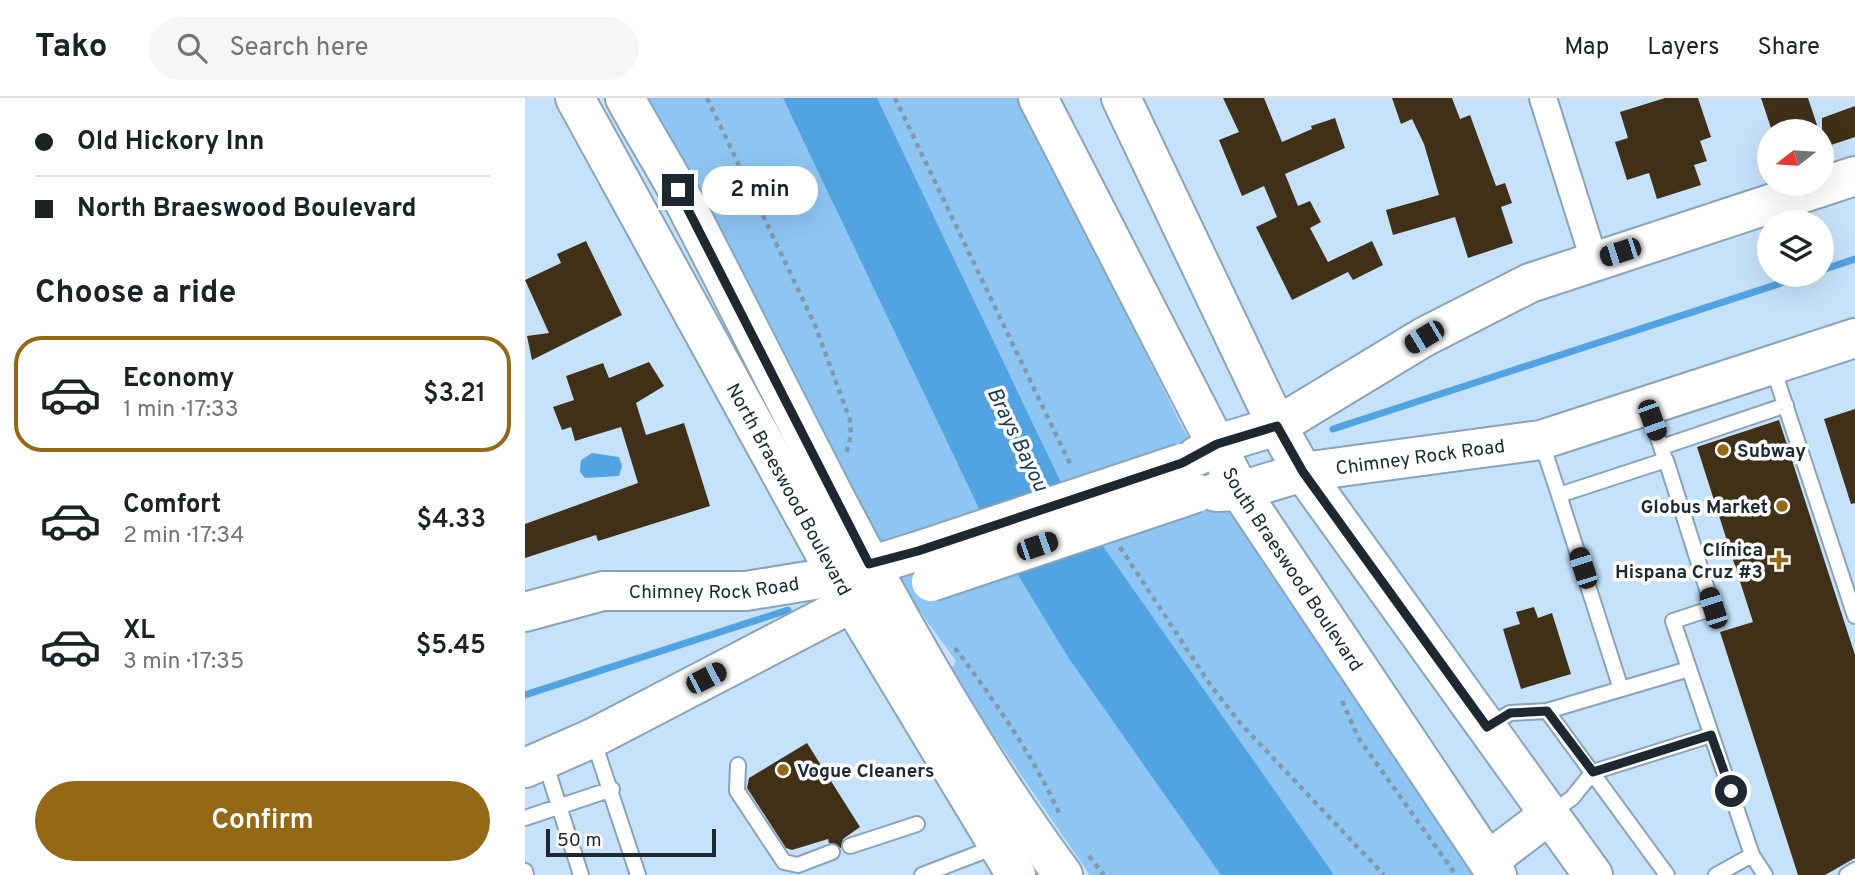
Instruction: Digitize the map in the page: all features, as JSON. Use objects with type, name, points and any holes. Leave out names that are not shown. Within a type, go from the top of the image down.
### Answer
[{"type":"main road","name":"North Braeswood Boulevard","points":[[575,98],[861,584],[970,736],[1073,861]]},
{"type":"main road","name":"South Braeswood Boulevard","points":[[1038,98],[1240,491],[1493,868]]},
{"type":"main road","points":[[1121,98],[1277,426],[1303,472],[1593,875]]},
{"type":"main road","name":"North Braeswood Boulevard","points":[[629,105],[689,210],[861,584],[1006,861]]},
{"type":"main road","points":[[593,131],[629,105]]},
{"type":"main road","points":[[1277,426],[1424,337],[1530,283],[1855,176]]},
{"type":"main road","name":"Chimney Rock Road","points":[[1189,478],[1240,491],[1303,472],[1541,440],[1855,338]]},
{"type":"main road","name":"Chimney Rock Road","points":[[525,612],[603,591],[746,591],[861,584],[924,566],[1189,478],[1217,444],[1277,426]]},
{"type":"main road","name":"Chimney Rock Road","points":[[535,765],[593,738],[861,584]]},
{"type":"main road","points":[[1493,868],[1550,814]]},
{"type":"street","points":[[1543,98],[1594,260]]},
{"type":"lane","points":[[1772,364],[1855,616]]},
{"type":"lane","points":[[1646,404],[1713,608],[1672,621],[1752,855],[1765,875]]},
{"type":"lane","points":[[1559,495],[1786,405]]},
{"type":"lane","points":[[1541,440],[1621,689]]},
{"type":"lane","points":[[1487,727],[1510,713],[1547,711],[1689,669]]},
{"type":"lane","points":[[1547,711],[1667,875]]},
{"type":"lane","points":[[1550,814],[1571,797],[1593,772],[1711,735]]},
{"type":"lane","points":[[593,738],[612,789],[638,875]]},
{"type":"lane","points":[[535,765],[560,807],[581,875]]},
{"type":"lane","points":[[738,765],[737,791],[784,862],[797,865],[832,852]]},
{"type":"lane","points":[[525,818],[612,789]]},
{"type":"lane","points":[[849,846],[917,824]]},
{"type":"lane","points":[[1717,875],[1752,855]]},
{"type":"lane","points":[[922,875],[1006,861]]},
{"type":"lane","points":[[1847,875],[1855,870]]},
{"type":"path","points":[[707,98],[815,325],[850,420],[851,435],[846,458]]},
{"type":"path","points":[[895,98],[1077,478]]},
{"type":"path","points":[[1112,536],[1211,687],[1272,759],[1330,815],[1384,875]]},
{"type":"path","points":[[949,640],[992,697],[1032,762],[1061,817]]},
{"type":"path","points":[[1073,861],[1104,875]]},
{"type":"shaded area","points":[[640,98],[1020,98],[1181,425],[1266,568],[1481,875],[1090,875],[950,672],[956,661],[913,602]]},
{"type":"water","name":"Brays Bayou","points":[[783,98],[877,98],[1067,495],[1334,875],[1221,875],[1068,657],[985,521]]},
{"type":"water","points":[[592,453],[619,457],[622,466],[619,476],[585,478],[580,472],[581,460]]},
{"type":"building","points":[[1223,98],[1264,98],[1282,142],[1312,129],[1311,126],[1335,118],[1345,148],[1285,174],[1298,206],[1310,201],[1321,222],[1310,228],[1328,262],[1372,241],[1383,265],[1353,280],[1348,272],[1292,300],[1256,227],[1277,217],[1264,186],[1242,196],[1219,140],[1239,132]]},
{"type":"building","points":[[1392,98],[1452,98],[1460,119],[1470,115],[1496,186],[1505,183],[1512,203],[1501,207],[1513,243],[1468,258],[1455,217],[1393,235],[1386,210],[1439,195],[1424,144],[1412,119],[1401,124]]},
{"type":"building","points":[[1665,98],[1698,98],[1711,137],[1700,141],[1707,161],[1694,165],[1701,185],[1657,199],[1649,173],[1627,180],[1615,142],[1628,138],[1620,112]]},
{"type":"building","points":[[1761,98],[1808,98],[1815,119],[1768,119]]},
{"type":"building","points":[[1855,106],[1855,137],[1834,144],[1834,119],[1822,118]]},
{"type":"building","points":[[586,241],[622,315],[532,360],[527,336],[549,333],[525,280],[561,263],[557,254]]},
{"type":"building","points":[[649,362],[664,386],[636,403],[646,435],[684,423],[710,506],[598,541],[596,535],[525,558],[525,524],[638,483],[621,427],[575,441],[571,427],[562,430],[553,407],[574,400],[566,376],[603,363],[609,378]]},
{"type":"building","points":[[1855,409],[1855,503],[1851,504],[1824,419]]},
{"type":"building","points":[[1779,420],[1855,655],[1855,858],[1825,875],[1798,875],[1720,632],[1753,622],[1697,447]]},
{"type":"building","points":[[1534,607],[1538,618],[1552,613],[1571,674],[1521,689],[1503,629],[1520,624],[1516,612]]},
{"type":"building","points":[[807,743],[860,827],[843,839],[841,848],[829,843],[828,839],[792,850],[786,848],[747,788],[749,778]]},
{"type":"waterway","points":[[1834,266],[1855,259]]},
{"type":"waterway","points":[[1333,429],[1769,287]]},
{"type":"waterway","points":[[525,695],[788,610]]},
{"type":"place","name":"Subway","points":[[1723,450]]},
{"type":"place","name":"Globus Market","points":[[1782,506]]},
{"type":"place","name":"Clínica Hispana Cruz #3","points":[[1779,560]]},
{"type":"place","name":"Vogue Cleaners","points":[[783,770]]},
{"type":"route","points":[[678,190],[869,564],[918,551],[1182,463],[1217,444],[1277,426],[1303,472],[1487,727],[1510,713],[1547,711],[1593,772],[1711,735],[1731,791]]}]
